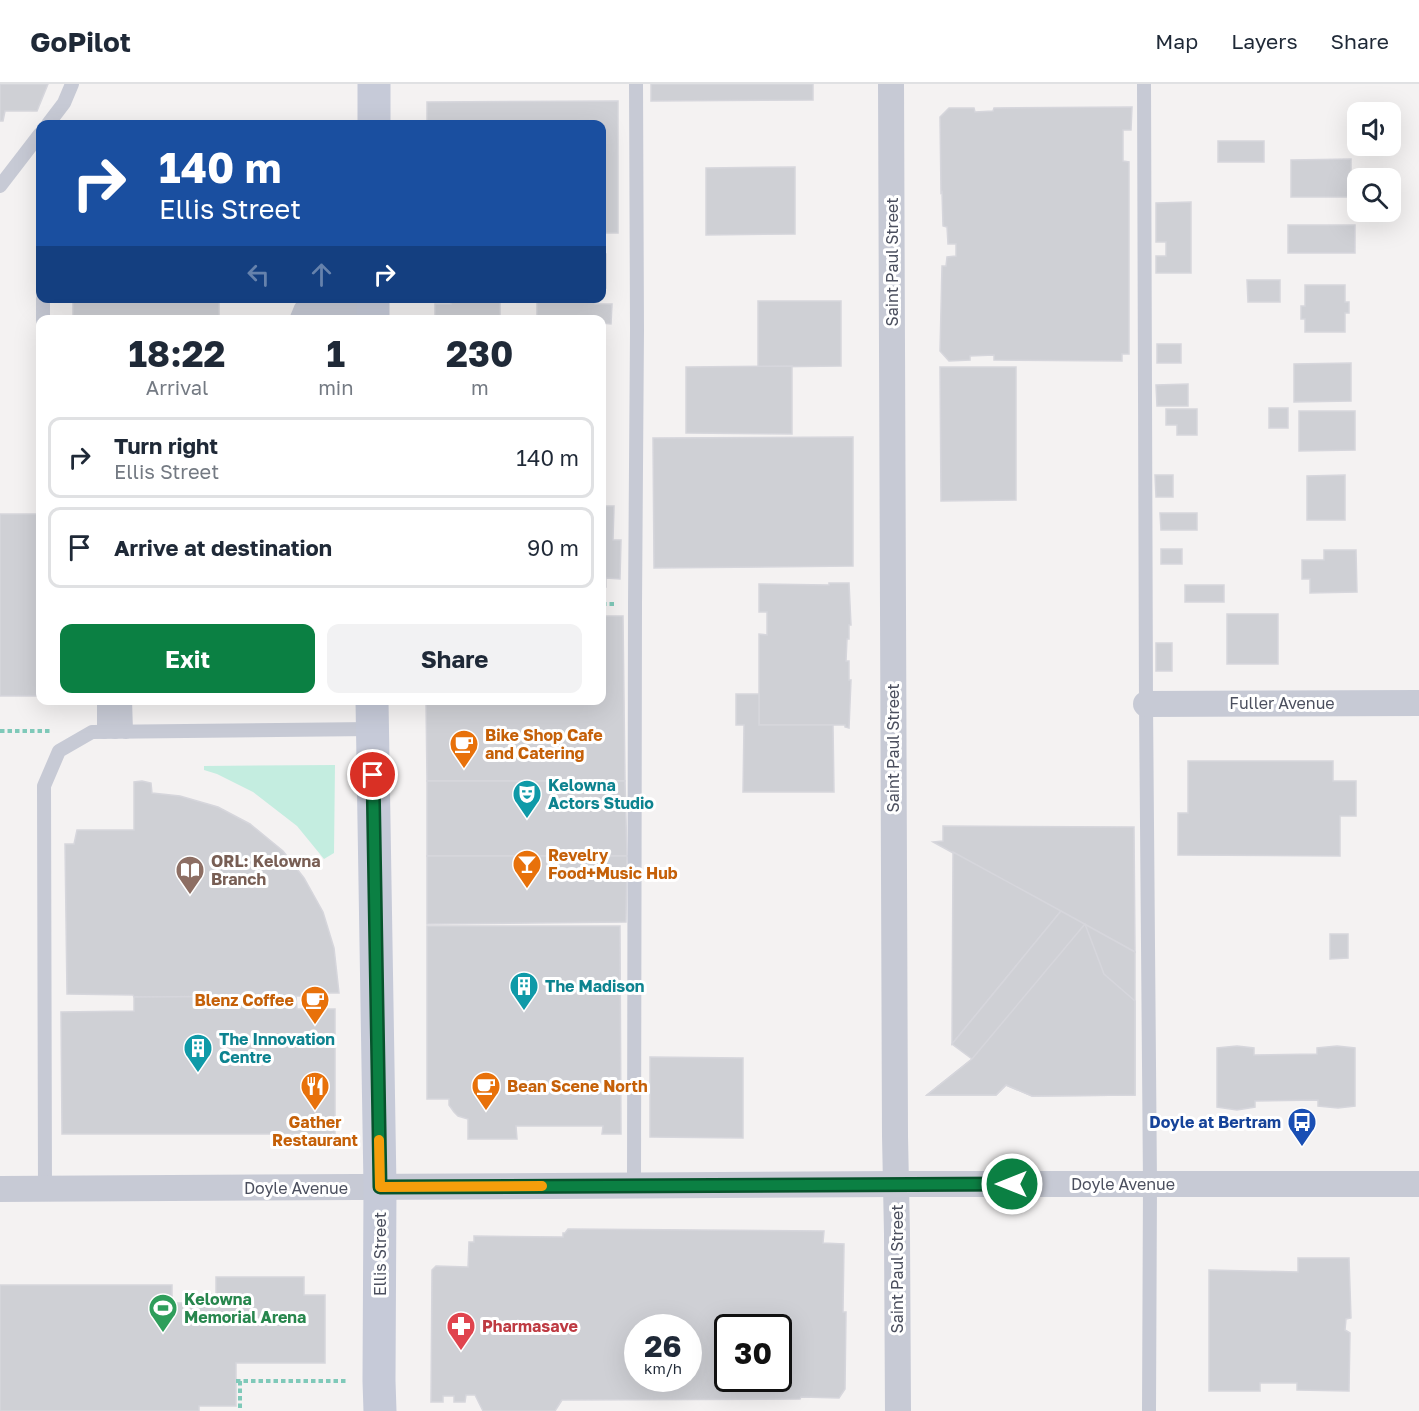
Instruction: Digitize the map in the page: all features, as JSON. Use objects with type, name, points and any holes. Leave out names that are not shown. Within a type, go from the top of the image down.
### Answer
[{"type":"street","points":[[374,84],[374,120]]},
{"type":"street","name":"Saint Paul Street","points":[[891,84],[898,1411]]},
{"type":"street","name":"Fuller Avenue","points":[[1146,704],[1419,703]]},
{"type":"street","name":"Ellis Street","points":[[372,715],[380,1187],[379,1396]]},
{"type":"street","name":"Doyle Avenue","points":[[0,1189],[896,1184],[1419,1184]]},
{"type":"lane","points":[[51,120],[64,104],[72,84]]},
{"type":"lane","points":[[634,1185],[636,84]]},
{"type":"lane","points":[[1144,84],[1150,1184],[1149,1411]]},
{"type":"lane","points":[[0,186],[36,139]]},
{"type":"lane","points":[[298,315],[301,308],[374,309]]},
{"type":"lane","points":[[106,705],[115,732]]},
{"type":"lane","points":[[115,705],[115,732]]},
{"type":"lane","points":[[115,732],[123,705]]},
{"type":"lane","points":[[45,1189],[44,786],[59,751],[92,732],[372,715]]},
{"type":"path","points":[[240,1411],[238,1381],[379,1396]]},
{"type":"green space","points":[[335,765],[334,853],[324,859],[297,826],[253,792],[204,770],[204,766]]},
{"type":"building","points":[[0,84],[48,84],[37,111],[5,111],[3,121],[0,121]]},
{"type":"building","points":[[651,84],[813,84],[813,100],[651,101]]},
{"type":"building","points":[[618,101],[618,233],[606,233],[606,120],[427,120],[427,102]]},
{"type":"building","points":[[1132,107],[1131,130],[1123,130],[1123,161],[1129,162],[1129,354],[1122,354],[1122,361],[994,360],[994,355],[970,356],[970,360],[949,361],[940,351],[942,266],[946,266],[947,257],[956,256],[956,244],[948,244],[947,227],[943,226],[940,117],[949,108],[974,108],[975,112],[993,111],[994,108]]},
{"type":"building","points":[[1218,141],[1264,141],[1264,162],[1218,162]]},
{"type":"building","points":[[1351,159],[1351,168],[1347,168],[1347,197],[1291,197],[1291,160]]},
{"type":"building","points":[[795,167],[795,234],[706,235],[706,168]]},
{"type":"building","points":[[1191,202],[1191,273],[1156,273],[1156,256],[1166,256],[1166,242],[1156,242],[1156,203]]},
{"type":"building","points":[[1288,225],[1355,225],[1355,253],[1288,253]]},
{"type":"building","points":[[1247,280],[1280,280],[1280,302],[1248,302]]},
{"type":"building","points":[[1305,285],[1345,285],[1345,302],[1349,302],[1349,313],[1345,313],[1345,332],[1305,332],[1305,319],[1301,319],[1301,306],[1305,306]]},
{"type":"building","points":[[758,301],[841,301],[841,366],[758,367]]},
{"type":"building","points":[[73,303],[219,303],[219,315],[73,315]]},
{"type":"building","points":[[500,303],[500,315],[435,315],[435,304]]},
{"type":"building","points":[[537,303],[612,304],[611,324],[606,323],[606,315],[537,315]]},
{"type":"building","points":[[1157,344],[1181,344],[1181,363],[1157,363]]},
{"type":"building","points":[[1351,363],[1351,401],[1294,402],[1294,364]]},
{"type":"building","points":[[792,366],[792,434],[686,433],[686,367]]},
{"type":"building","points":[[940,367],[1016,367],[1016,500],[941,501]]},
{"type":"building","points":[[1188,384],[1188,406],[1157,406],[1156,385]]},
{"type":"building","points":[[1269,408],[1288,408],[1288,428],[1269,428]]},
{"type":"building","points":[[1166,409],[1197,409],[1197,435],[1177,435],[1177,425],[1166,425]]},
{"type":"building","points":[[1299,411],[1355,411],[1355,450],[1299,451]]},
{"type":"building","points":[[853,437],[853,566],[654,568],[653,438]]},
{"type":"building","points":[[1155,475],[1173,475],[1173,497],[1156,497]]},
{"type":"building","points":[[1345,475],[1345,520],[1307,520],[1307,476]]},
{"type":"building","points":[[606,506],[614,506],[613,540],[621,540],[620,579],[606,578]]},
{"type":"building","points":[[1160,513],[1197,513],[1197,530],[1161,530]]},
{"type":"building","points":[[0,514],[36,514],[36,696],[0,696]]},
{"type":"building","points":[[1161,549],[1182,549],[1182,564],[1161,564]]},
{"type":"building","points":[[1324,550],[1356,550],[1357,592],[1310,593],[1310,579],[1302,579],[1302,560],[1324,560]]},
{"type":"building","points":[[829,583],[849,583],[851,625],[849,625],[849,639],[847,639],[846,661],[849,661],[849,680],[851,680],[849,728],[845,725],[759,725],[759,634],[767,635],[767,612],[759,612],[759,584],[829,585]]},
{"type":"building","points":[[1185,585],[1224,585],[1224,602],[1185,602]]},
{"type":"building","points":[[1227,614],[1278,614],[1278,664],[1227,664]]},
{"type":"building","points":[[606,616],[623,616],[625,781],[427,781],[426,705],[606,705]]},
{"type":"building","points":[[1156,643],[1172,643],[1172,671],[1156,671]]},
{"type":"building","points":[[736,694],[759,694],[759,725],[833,725],[834,792],[743,792],[744,725],[736,725]]},
{"type":"building","points":[[1188,761],[1333,761],[1333,781],[1356,781],[1356,816],[1340,816],[1340,856],[1178,855],[1178,813],[1188,813]]},
{"type":"building","name":"Kelowna Actors Studio","points":[[427,781],[625,781],[627,856],[427,856]]},
{"type":"building","name":"ORL: Kelowna Branch","points":[[134,782],[151,783],[152,793],[180,796],[218,807],[250,824],[283,851],[304,878],[323,912],[334,948],[339,993],[301,993],[301,996],[134,997],[133,995],[67,994],[65,844],[74,844],[77,830],[134,830]]},
{"type":"building","points":[[943,826],[1134,827],[1135,952],[933,842],[943,841]]},
{"type":"building","points":[[953,852],[1061,911],[952,1044]]},
{"type":"building","name":"Revelry Food+Music Hub","points":[[427,856],[627,856],[626,922],[427,924]]},
{"type":"building","points":[[1061,911],[1135,952],[1135,1095],[1032,1096],[1006,1085],[996,1095],[927,1095],[972,1059],[952,1044]]},
{"type":"building","points":[[1085,924],[1104,974],[1135,1001],[1135,1095],[1032,1096],[1006,1085],[996,1095],[927,1095],[972,1059]]},
{"type":"building","name":"The Madison","points":[[427,926],[620,926],[621,1134],[602,1134],[603,1126],[516,1126],[517,1139],[468,1139],[468,1119],[454,1112],[449,1105],[449,1099],[427,1099]]},
{"type":"building","points":[[1330,934],[1348,934],[1348,958],[1330,959]]},
{"type":"building","name":"The Innovation Centre","points":[[296,996],[297,1009],[335,1009],[335,1134],[62,1134],[61,1012],[134,1011],[134,997]]},
{"type":"building","points":[[1237,1046],[1254,1048],[1254,1055],[1317,1054],[1317,1048],[1337,1046],[1355,1048],[1355,1106],[1338,1108],[1318,1106],[1318,1100],[1255,1101],[1255,1107],[1237,1110],[1217,1107],[1217,1048]]},
{"type":"building","points":[[650,1057],[743,1058],[743,1138],[650,1137]]},
{"type":"building","points":[[568,1229],[824,1231],[823,1243],[844,1244],[845,1389],[839,1398],[562,1400],[555,1411],[483,1411],[475,1395],[466,1395],[465,1402],[454,1402],[454,1396],[443,1396],[443,1402],[431,1402],[432,1270],[436,1266],[468,1267],[469,1242],[474,1242],[474,1236],[563,1237],[563,1233]]},
{"type":"building","points":[[1298,1258],[1349,1258],[1351,1318],[1346,1319],[1345,1330],[1350,1333],[1349,1391],[1297,1390],[1297,1383],[1260,1383],[1260,1391],[1209,1391],[1209,1270],[1298,1272]]},
{"type":"building","name":"Kelowna Memorial Arena","points":[[216,1277],[304,1277],[304,1295],[325,1295],[325,1363],[236,1363],[236,1406],[199,1406],[199,1411],[0,1411],[0,1285],[172,1285],[172,1303],[190,1303],[190,1294],[216,1294]]},
{"type":"slow traffic","points":[[379,1140],[380,1187],[542,1186]]},
{"type":"place","name":"Bike Shop Cafe and Catering","points":[[464,770]]},
{"type":"place","name":"Kelowna Actors Studio","points":[[527,820]]},
{"type":"place","name":"Revelry Food+Music Hub","points":[[527,890]]},
{"type":"place","name":"ORL: Kelowna Branch","points":[[190,896]]},
{"type":"place","name":"The Madison","points":[[524,1012]]},
{"type":"place","name":"Blenz Coffee","points":[[315,1026]]},
{"type":"place","name":"The Innovation Centre","points":[[198,1074]]},
{"type":"place","name":"Gather Restaurant","points":[[315,1112]]},
{"type":"place","name":"Bean Scene North","points":[[486,1112]]},
{"type":"place","name":"Doyle at Bertram","points":[[1302,1148]]},
{"type":"place","name":"Kelowna Memorial Arena","points":[[163,1334]]},
{"type":"place","name":"Pharmasave","points":[[461,1352]]},
{"type":"route","points":[[373,775],[380,1187],[1012,1184]]}]
